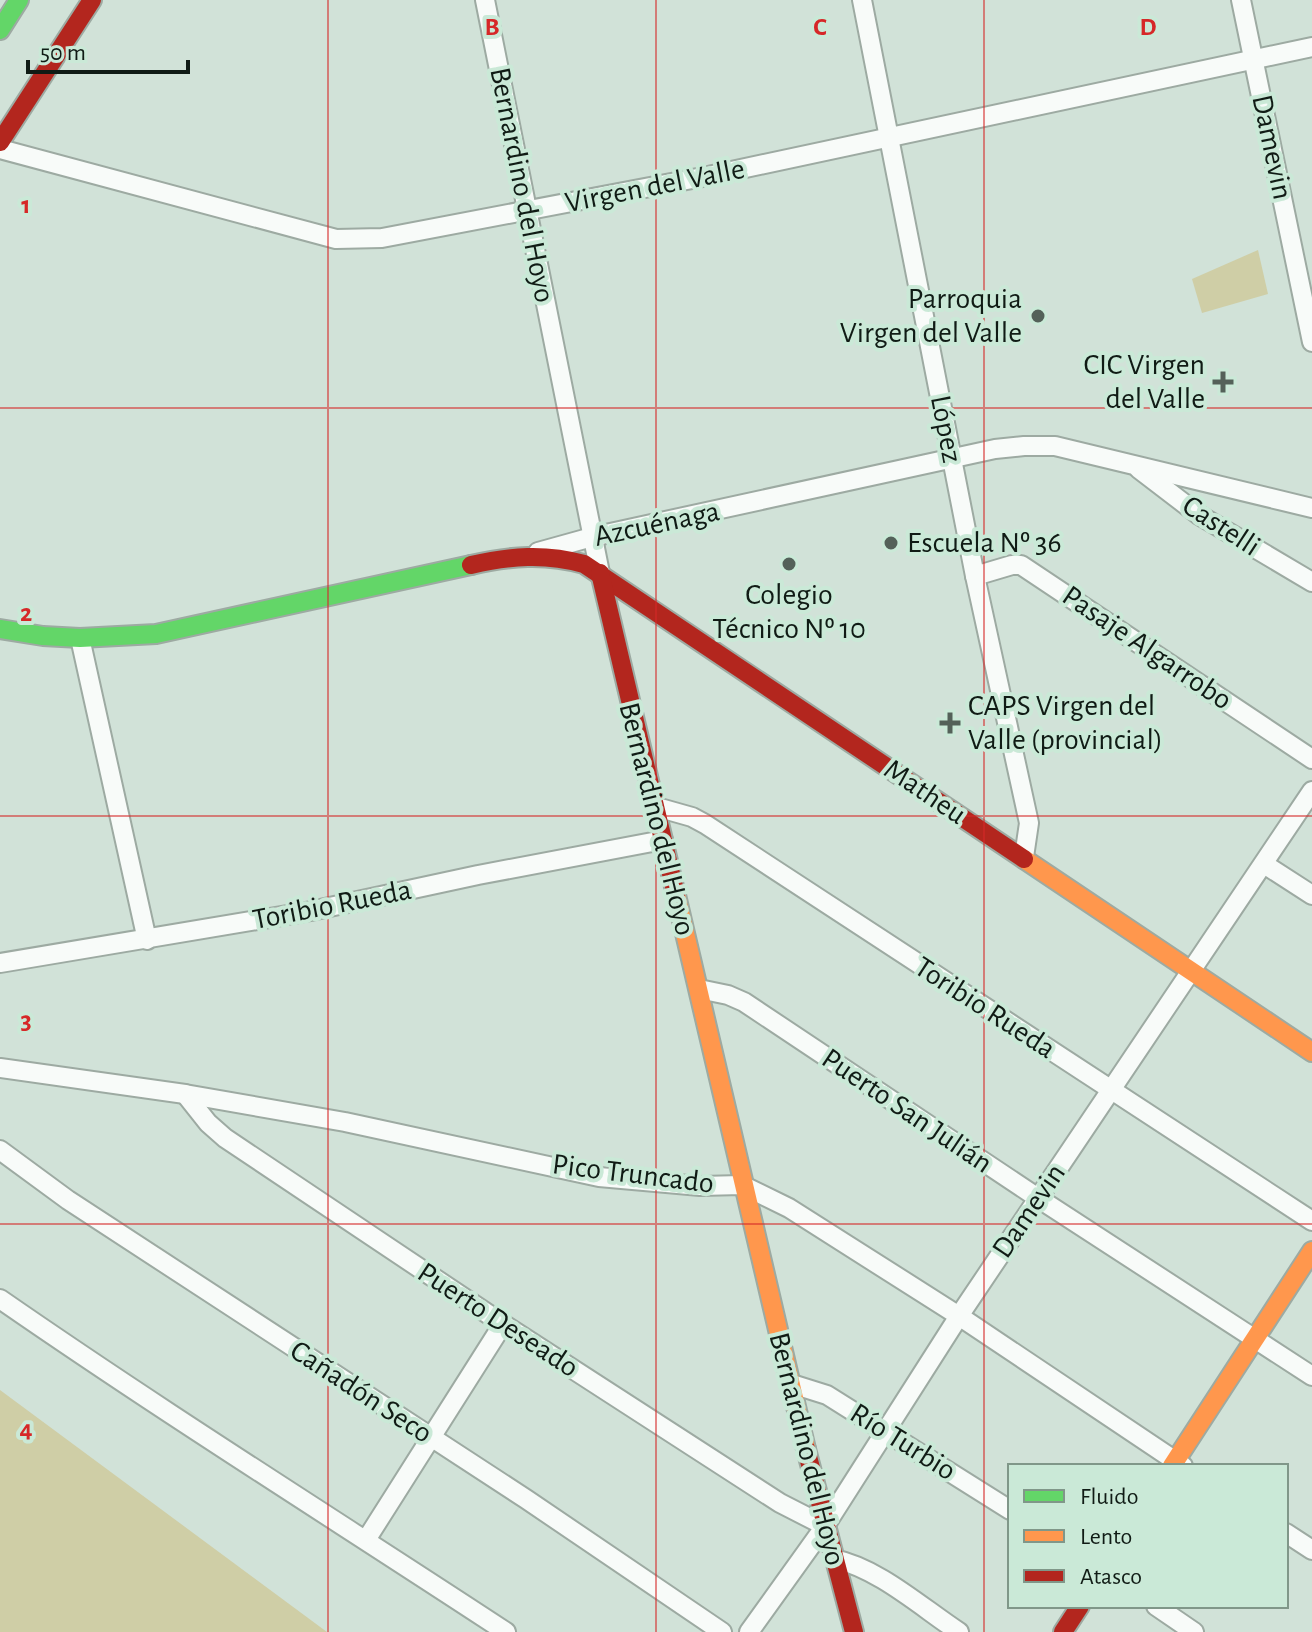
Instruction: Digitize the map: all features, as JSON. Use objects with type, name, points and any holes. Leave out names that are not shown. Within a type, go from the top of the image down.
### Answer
[{"type":"street","points":[[0,30],[19,0]]},
{"type":"street","points":[[0,142],[92,0]]},
{"type":"street","name":"Bernardino del Hoyo","points":[[485,0],[614,644],[699,989],[742,1185],[854,1632]]},
{"type":"street","name":"López","points":[[862,0],[951,459],[1029,823],[1024,857]]},
{"type":"street","name":"Damevin","points":[[1241,0],[1312,342]]},
{"type":"street","name":"Virgen del Valle","points":[[0,149],[336,239],[382,238],[708,176],[1312,47]]},
{"type":"street","name":"Azcuénaga","points":[[0,629],[80,638],[156,634],[1010,447],[1055,446],[1312,508]]},
{"type":"street","name":"Castelli","points":[[1134,465],[1199,515],[1312,582]]},
{"type":"street","name":"Matheu","points":[[530,554],[567,559],[600,573],[1312,1052]]},
{"type":"street","name":"Pasaje Algarrobo","points":[[975,576],[1021,565],[1312,759]]},
{"type":"street","points":[[80,638],[147,940]]},
{"type":"street","name":"Damevin","points":[[749,1632],[825,1526],[959,1316],[1312,791]]},
{"type":"street","name":"Toribio Rueda","points":[[653,806],[705,824],[1312,1221]]},
{"type":"street","name":"Toribio Rueda","points":[[0,963],[311,911],[663,840]]},
{"type":"street","points":[[1264,864],[1312,895]]},
{"type":"street","name":"Puerto San Julián","points":[[699,989],[744,1002],[1312,1376]]},
{"type":"street","name":"Pico Truncado","points":[[3,1075],[185,1094],[345,1122],[599,1177],[700,1186],[742,1185],[789,1208],[959,1316],[1177,1464]]},
{"type":"street","name":"Puerto Deseado","points":[[185,1094],[208,1123],[225,1138],[503,1324],[780,1503],[825,1526]]},
{"type":"street","name":"Cañadón Seco","points":[[0,1150],[68,1200],[526,1499],[722,1632]]},
{"type":"street","points":[[1177,1464],[1312,1251]]},
{"type":"street","points":[[0,1299],[130,1388],[506,1632]]},
{"type":"street","points":[[366,1540],[503,1324]]},
{"type":"street","name":"Río Turbio","points":[[792,1384],[827,1395],[886,1429],[1008,1509]]},
{"type":"street","points":[[1288,1534],[1312,1550]]},
{"type":"street","points":[[834,1559],[854,1563],[871,1572],[959,1632]]},
{"type":"street","points":[[1063,1632],[1079,1608]]},
{"type":"street","points":[[1159,1608],[1194,1632]]},
{"type":"green space","points":[[1258,250],[1268,294],[1202,313],[1192,279]]},
{"type":"green space","points":[[0,1390],[327,1632],[0,1632]]},
{"type":"traffic: fast","points":[[0,30],[19,0]]},
{"type":"traffic: fast","points":[[0,629],[80,638],[156,634],[471,565]]},
{"type":"traffic: slow","points":[[1024,859],[1312,1052]]},
{"type":"traffic: slow","points":[[676,895],[806,1449]]},
{"type":"traffic: slow","points":[[1173,1464],[1312,1251]]},
{"type":"traffic: jam","points":[[0,142],[92,0]]},
{"type":"traffic: jam","points":[[471,565],[528,557],[584,564],[1024,859]]},
{"type":"traffic: jam","points":[[600,573],[676,895]]},
{"type":"traffic: jam","points":[[806,1449],[854,1632]]},
{"type":"traffic: jam","points":[[1063,1632],[1079,1608]]},
{"type":"place","name":"Parroquia Virgen del Valle","points":[[1038,316]]},
{"type":"place","name":"CIC Virgen del Valle","points":[[1223,382]]},
{"type":"place","name":"Escuela Nº 36","points":[[891,543]]},
{"type":"place","name":"Colegio Técnico Nº 10","points":[[789,564]]},
{"type":"place","name":"CAPS Virgen del Valle (provincial)","points":[[950,723]]}]
